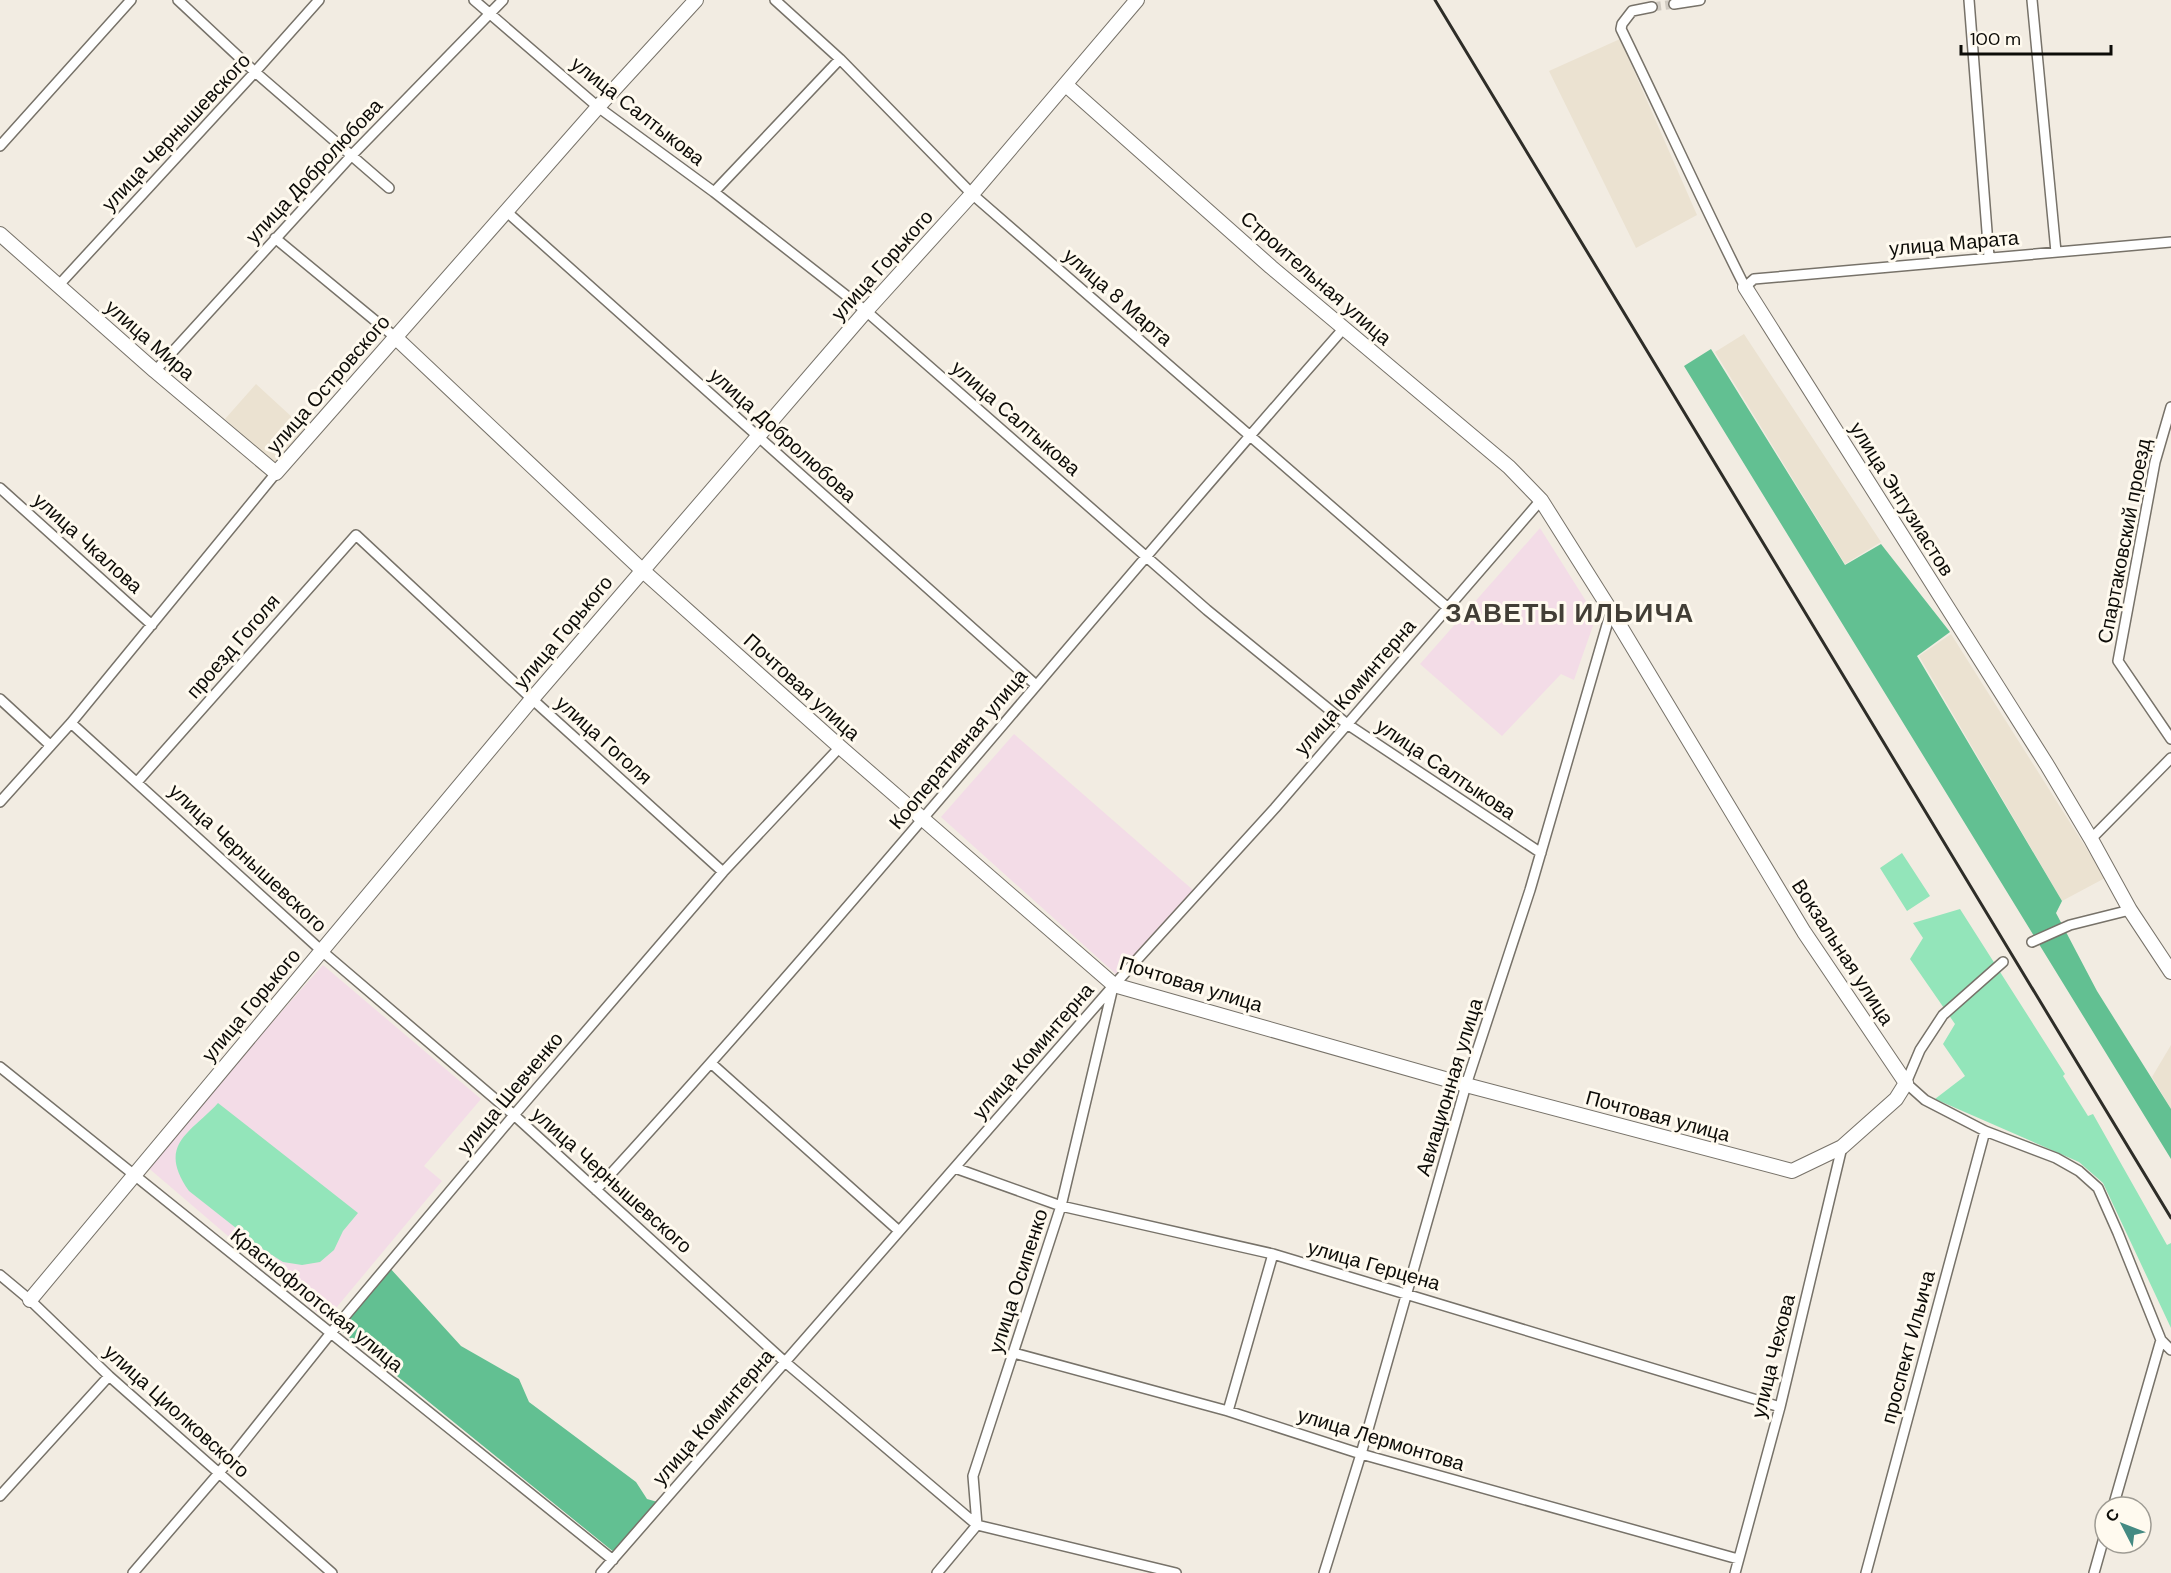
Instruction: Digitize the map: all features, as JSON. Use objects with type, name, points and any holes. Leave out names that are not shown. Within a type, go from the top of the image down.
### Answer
[{"type":"street","points":[[0,146],[131,0]]},
{"type":"street","points":[[178,0],[255,72],[389,188]]},
{"type":"street","name":"улица Чернышевского","points":[[58,286],[319,0]]},
{"type":"street","name":"улица Салтыкова","points":[[474,0],[598,107],[714,192],[866,311],[1207,610],[1347,724],[1540,854]]},
{"type":"street","name":"улица Добролюбова","points":[[155,371],[352,155],[503,0]]},
{"type":"street","name":"улица Островского","points":[[0,802],[71,723],[276,474],[598,107],[696,0]]},
{"type":"street","name":"улица 8 Марта","points":[[775,0],[840,60],[972,194],[1448,608]]},
{"type":"street","name":"улица Горького","points":[[30,1300],[532,699],[866,311],[972,194],[1137,0]]},
{"type":"street","points":[[1674,4],[1700,0]]},
{"type":"street","points":[[1969,0],[1989,257]]},
{"type":"street","points":[[2032,0],[2056,252]]},
{"type":"street","name":"улица Энтузиастов","points":[[1652,8],[1632,11],[1620,27],[1700,198],[1745,287],[2047,765],[2130,910],[2171,972]]},
{"type":"street","points":[[714,192],[840,60]]},
{"type":"street","name":"Строительная улица","points":[[1066,85],[1271,267],[1507,465],[1541,500]]},
{"type":"street","name":"улица Добролюбова","points":[[507,212],[1036,685]]},
{"type":"street","name":"улица Мира","points":[[0,234],[276,474]]},
{"type":"street","points":[[275,238],[395,337]]},
{"type":"street","name":"улица Марата","points":[[1745,287],[1754,279],[2171,242]]},
{"type":"street","name":"Кооперативная улица","points":[[596,1190],[712,1064],[1344,328]]},
{"type":"street","name":"Почтовая улица","points":[[395,337],[642,570],[840,747],[1114,985],[1466,1085],[1792,1171],[1842,1147],[1896,1099],[1906,1083],[1920,1050],[1943,1015],[2003,962]]},
{"type":"street","name":"Спартаковский проезд","points":[[2171,407],[2154,462],[2118,661],[2171,739]]},
{"type":"street","name":"улица Чкалова","points":[[0,488],[152,625]]},
{"type":"street","name":"улица Коминтерна","points":[[601,1573],[1114,985],[1275,808],[1541,500]]},
{"type":"street","name":"Вокзальная улица","points":[[1541,500],[1611,611],[1795,917],[1906,1083],[1925,1100],[1985,1131],[2056,1158],[2079,1172],[2098,1188],[2161,1340],[2171,1350]]},
{"type":"street","name":"улица Гоголя","points":[[356,535],[723,872]]},
{"type":"street","name":"проезд Гоголя","points":[[138,781],[356,535]]},
{"type":"street","name":"Авиационная улица","points":[[1324,1573],[1361,1454],[1466,1085],[1540,854],[1611,611]]},
{"type":"street","points":[[0,699],[50,745]]},
{"type":"street","name":"улица Чернышевского","points":[[71,723],[138,781],[323,952],[514,1115],[785,1362],[977,1526],[1176,1573]]},
{"type":"street","name":"улица Шевченко","points":[[133,1573],[219,1473],[330,1334],[514,1115],[723,872],[840,747]]},
{"type":"street","points":[[2091,839],[2171,758]]},
{"type":"street","points":[[2032,942],[2070,925],[2130,910]]},
{"type":"street","name":"улица Осипенко","points":[[977,1526],[973,1476],[1061,1206],[1114,985]]},
{"type":"street","points":[[712,1064],[899,1231]]},
{"type":"street","name":"Краснофлотская улица","points":[[0,1067],[613,1560]]},
{"type":"street","name":"проспект Ильича","points":[[1866,1573],[1985,1131]]},
{"type":"street","name":"улица Чехова","points":[[1734,1573],[1780,1407],[1842,1147]]},
{"type":"street","name":"улица Герцена","points":[[955,1168],[1061,1206],[1274,1254],[1780,1407]]},
{"type":"street","points":[[1228,1411],[1274,1254]]},
{"type":"street","name":"улица Циолковского","points":[[0,1275],[30,1300],[109,1376],[332,1573]]},
{"type":"street","points":[[2116,1495],[2161,1340]]},
{"type":"street","name":"улица Лермонтова","points":[[1014,1353],[1228,1411],[1361,1454],[1738,1559]]},
{"type":"street","points":[[0,1496],[109,1376]]},
{"type":"street","points":[[937,1573],[977,1526]]},
{"type":"street","points":[[2094,1573],[2099,1555]]},
{"type":"shaded area","points":[[1620,39],[1697,215],[1636,248],[1549,71]]},
{"type":"shaded area","points":[[1744,334],[1881,542],[1845,564],[1715,352]]},
{"type":"shaded area","points":[[256,384],[305,429],[274,464],[225,419]]},
{"type":"shaded area","points":[[1540,528],[1596,617],[1574,680],[1561,674],[1502,736],[1420,664]]},
{"type":"shaded area","points":[[1951,634],[2105,878],[2062,901],[1919,656]]},
{"type":"shaded area","points":[[1014,734],[1193,890],[1117,975],[941,817]]},
{"type":"shaded area","points":[[323,965],[481,1099],[424,1166],[442,1181],[326,1320],[145,1165]]},
{"type":"shaded area","points":[[2171,1045],[2171,1109],[2152,1077]]},
{"type":"green space","points":[[1711,349],[1845,565],[1881,544],[1950,632],[1917,656],[2062,901],[2056,913],[2097,991],[2171,1109],[2171,1159],[1684,366]]},
{"type":"green space","points":[[1902,853],[1930,896],[1907,911],[1880,868]]},
{"type":"green space","points":[[1960,909],[2065,1074],[2063,1076],[2088,1116],[2093,1114],[2167,1245],[2171,1243],[2171,1328],[2103,1183],[2079,1162],[1935,1099],[1965,1076],[1943,1044],[1955,1024],[1910,959],[1923,938],[1913,923]]},
{"type":"green space","points":[[218,1103],[358,1213],[343,1231],[334,1250],[320,1262],[302,1265],[283,1262],[264,1250],[189,1191],[176,1162],[177,1150],[188,1132]]},
{"type":"green space","points":[[389,1267],[461,1346],[519,1379],[529,1402],[636,1482],[647,1499],[661,1503],[615,1553],[339,1329]]},
{"type":"tunnel","points":[[1652,7],[1674,4]]},
{"type":"railway","points":[[1435,0],[2171,1218]]},
{"type":"district","name":"ЗАВЕТЫ ИЛЬИЧА","points":[[1570,613]]}]
